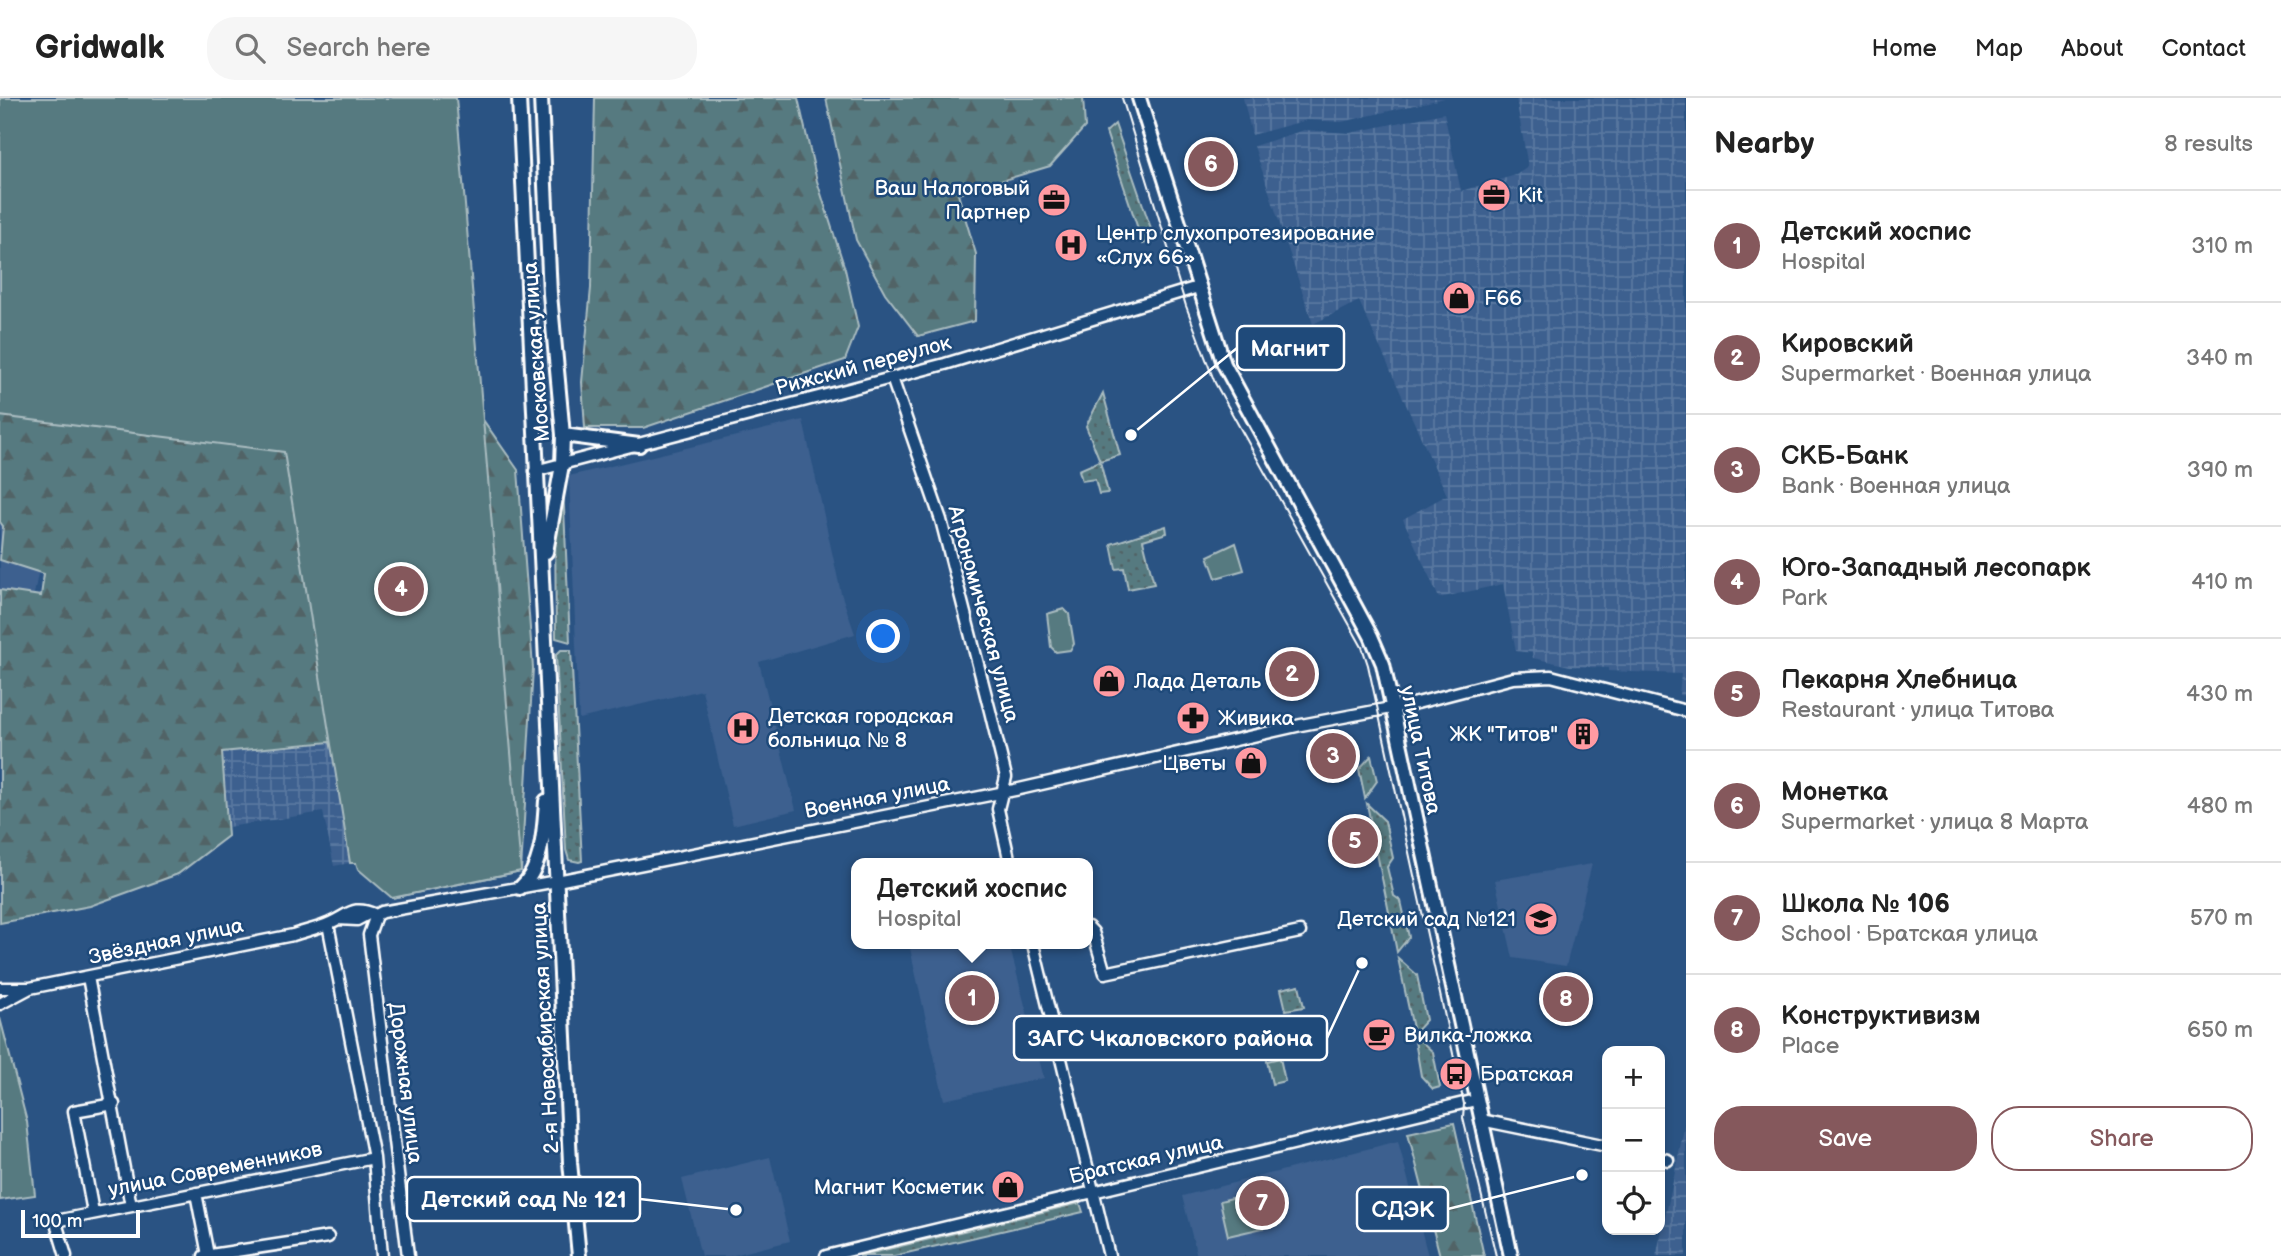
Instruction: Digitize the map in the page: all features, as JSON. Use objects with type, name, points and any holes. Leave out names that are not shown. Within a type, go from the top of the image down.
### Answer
[{"type":"main road","name":"Московская улица","points":[[519,98],[557,881]]},
{"type":"main road","name":"Московская улица","points":[[541,98],[550,294],[563,435],[562,465],[549,523],[543,601]]},
{"type":"main road","name":"улица Титова","points":[[1139,98],[1198,287],[1237,393],[1379,653],[1511,1256]]},
{"type":"main road","points":[[563,435],[639,445]]},
{"type":"main road","points":[[520,888],[531,876],[544,835],[547,788],[552,777]]},
{"type":"main road","name":"2-я Новосибирская улица","points":[[557,881],[570,1162],[581,1256]]},
{"type":"street","name":"Рижский переулок","points":[[535,471],[892,378],[1198,287]]},
{"type":"street","name":"Агрономическая улица","points":[[892,378],[951,558],[1006,777],[998,809],[1009,858]]},
{"type":"street","name":"Военная улица","points":[[351,916],[557,881],[1003,792],[1537,674],[1686,710]]},
{"type":"street","name":"Дорожная улица","points":[[373,914],[369,935],[408,1256]]},
{"type":"street","name":"Звёздная улица","points":[[0,988],[30,988],[293,935],[351,916]]},
{"type":"street","points":[[333,922],[374,1158],[382,1256]]},
{"type":"street","points":[[1093,932],[1105,974],[1300,932]]},
{"type":"street","points":[[1034,949],[1109,1256]]},
{"type":"street","points":[[88,977],[114,1104],[131,1206]]},
{"type":"street","points":[[0,1004],[30,988]]},
{"type":"street","name":"Братская улица","points":[[826,1256],[1476,1100]]},
{"type":"street","points":[[93,1212],[74,1111],[114,1104]]},
{"type":"street","points":[[1481,1121],[1602,1145]]},
{"type":"street","name":"улица Современников","points":[[65,1256],[57,1226],[61,1220],[374,1158]]},
{"type":"street","points":[[196,1193],[206,1256],[328,1237]]},
{"type":"shaded area","points":[[1243,98],[1445,98],[1342,122],[1307,120],[1252,135]]},
{"type":"shaded area","points":[[1516,98],[1686,98],[1686,696],[1679,695],[1681,674],[1608,671],[1608,668],[1570,666],[1533,658],[1532,653],[1516,651],[1503,584],[1439,598],[1403,519],[1447,495],[1359,301],[1313,324],[1254,146],[1304,130],[1350,133],[1444,113],[1461,191],[1516,175],[1528,167]]},
{"type":"shaded area","points":[[803,420],[841,593],[855,634],[759,662],[796,810],[733,825],[702,690],[579,719],[569,476]]},
{"type":"shaded area","points":[[0,517],[47,527],[21,662],[0,657]]},
{"type":"shaded area","points":[[327,726],[350,863],[334,866],[323,812],[228,827],[222,752],[301,745]]},
{"type":"shaded area","name":"Детский сад №121","points":[[1592,864],[1566,966],[1513,958],[1495,880]]},
{"type":"shaded area","points":[[910,949],[1010,949],[1044,1078],[944,1100]]},
{"type":"shaded area","points":[[1686,1119],[1686,1256],[1656,1256],[1661,1235],[1665,1235],[1665,1217]]},
{"type":"shaded area","points":[[1398,1141],[1428,1256],[1197,1256],[1182,1196]]},
{"type":"shaded area","points":[[770,1157],[790,1241],[730,1256],[701,1256],[682,1179]]},
{"type":"green space","points":[[0,98],[465,394],[518,470],[533,668],[521,871],[392,898],[363,860],[330,742],[222,752],[228,836],[178,874],[90,906],[0,923],[0,590],[41,596],[44,574],[0,560],[3,526],[0,522]]},
{"type":"green space","points":[[0,98],[456,98],[521,871],[392,898],[358,869],[356,863],[350,863],[284,452],[0,416]]},
{"type":"green space","points":[[595,98],[798,98],[817,181],[845,269],[858,327],[845,360],[643,428],[585,428],[582,382],[591,288]]},
{"type":"green space","points":[[826,98],[1083,98],[1085,127],[1050,166],[958,194],[976,254],[975,321],[918,336],[885,293],[856,240]]},
{"type":"green space","points":[[1115,124],[1155,240],[1143,244],[1106,132]]},
{"type":"green space","points":[[1103,393],[1120,455],[1100,461],[1086,426]]},
{"type":"green space","points":[[1100,461],[1108,493],[1099,494],[1095,479],[1082,481],[1079,470]]},
{"type":"green space","points":[[563,486],[570,642],[556,638],[555,522]]},
{"type":"green space","points":[[1166,526],[1167,533],[1143,540],[1154,584],[1128,589],[1124,568],[1116,569],[1111,544]]},
{"type":"green space","points":[[1236,543],[1244,570],[1216,578],[1208,556]]},
{"type":"green space","points":[[1064,609],[1069,614],[1074,644],[1070,650],[1056,652],[1051,647],[1047,614]]},
{"type":"green space","points":[[561,650],[571,650],[582,861],[579,862],[569,860],[566,850],[556,655]]},
{"type":"green space","points":[[1371,756],[1377,781],[1365,798],[1359,769]]},
{"type":"green space","points":[[1367,804],[1385,821],[1393,858],[1387,867],[1394,896],[1401,901],[1409,937],[1397,952]]},
{"type":"green space","points":[[1398,958],[1417,975],[1426,1020],[1414,1033]]},
{"type":"green space","points":[[1299,985],[1304,1007],[1286,1010],[1281,989]]},
{"type":"green space","points":[[0,1018],[27,1122],[35,1195],[0,1200]]},
{"type":"green space","points":[[1414,1035],[1433,1052],[1440,1087],[1433,1089],[1421,1076]]},
{"type":"green space","points":[[1280,1058],[1285,1081],[1272,1084],[1267,1061]]},
{"type":"green space","points":[[1454,1123],[1484,1256],[1440,1256],[1408,1133]]},
{"type":"green space","points":[[1272,1188],[1280,1224],[1228,1236],[1220,1201]]},
{"type":"green space","points":[[1080,1203],[1083,1212],[894,1256],[859,1256]]},
{"type":"tram line","points":[[1122,98],[1186,306],[1215,383],[1362,647],[1368,665],[1464,1104],[1463,1118],[1496,1256]]},
{"type":"place","name":"Монетка","points":[[1211,164]]},
{"type":"place","name":"Kit","points":[[1494,195]]},
{"type":"place","name":"Ваш Налоговый Партнер","points":[[1054,200]]},
{"type":"place","name":"Центр слухопротезирование «Слух 66»","points":[[1071,245]]},
{"type":"place","name":"F66","points":[[1459,298]]},
{"type":"place","name":"Магнит","points":[[1131,435]]},
{"type":"place","name":"Юго-Западный лесопарк","points":[[401,589]]},
{"type":"place","name":"Кировский","points":[[1292,674]]},
{"type":"place","name":"Лада Деталь","points":[[1109,681]]},
{"type":"place","name":"Живика","points":[[1193,718]]},
{"type":"place","name":"Детская городская больница № 8","points":[[743,728]]},
{"type":"place","name":"ЖК \"Титов\"","points":[[1583,734]]},
{"type":"place","name":"СКБ-Банк","points":[[1333,756]]},
{"type":"place","name":"Цветы","points":[[1251,763]]},
{"type":"place","name":"Пекарня Хлебница","points":[[1355,841]]},
{"type":"place","name":"Детский сад №121","points":[[1541,919]]},
{"type":"place","name":"ЗАГС Чкаловского района","points":[[1362,963]]},
{"type":"place","name":"Детский хоспис","points":[[972,998]]},
{"type":"place","name":"Конструктивизм","points":[[1566,999]]},
{"type":"place","name":"Вилка-ложка","points":[[1379,1035]]},
{"type":"place","name":"Братская","points":[[1456,1074]]},
{"type":"place","name":"СДЭК","points":[[1582,1175]]},
{"type":"place","name":"Магнит Косметик","points":[[1008,1187]]},
{"type":"place","name":"Школа № 106","points":[[1262,1203]]},
{"type":"place","name":"Детский сад № 121","points":[[736,1210]]}]
